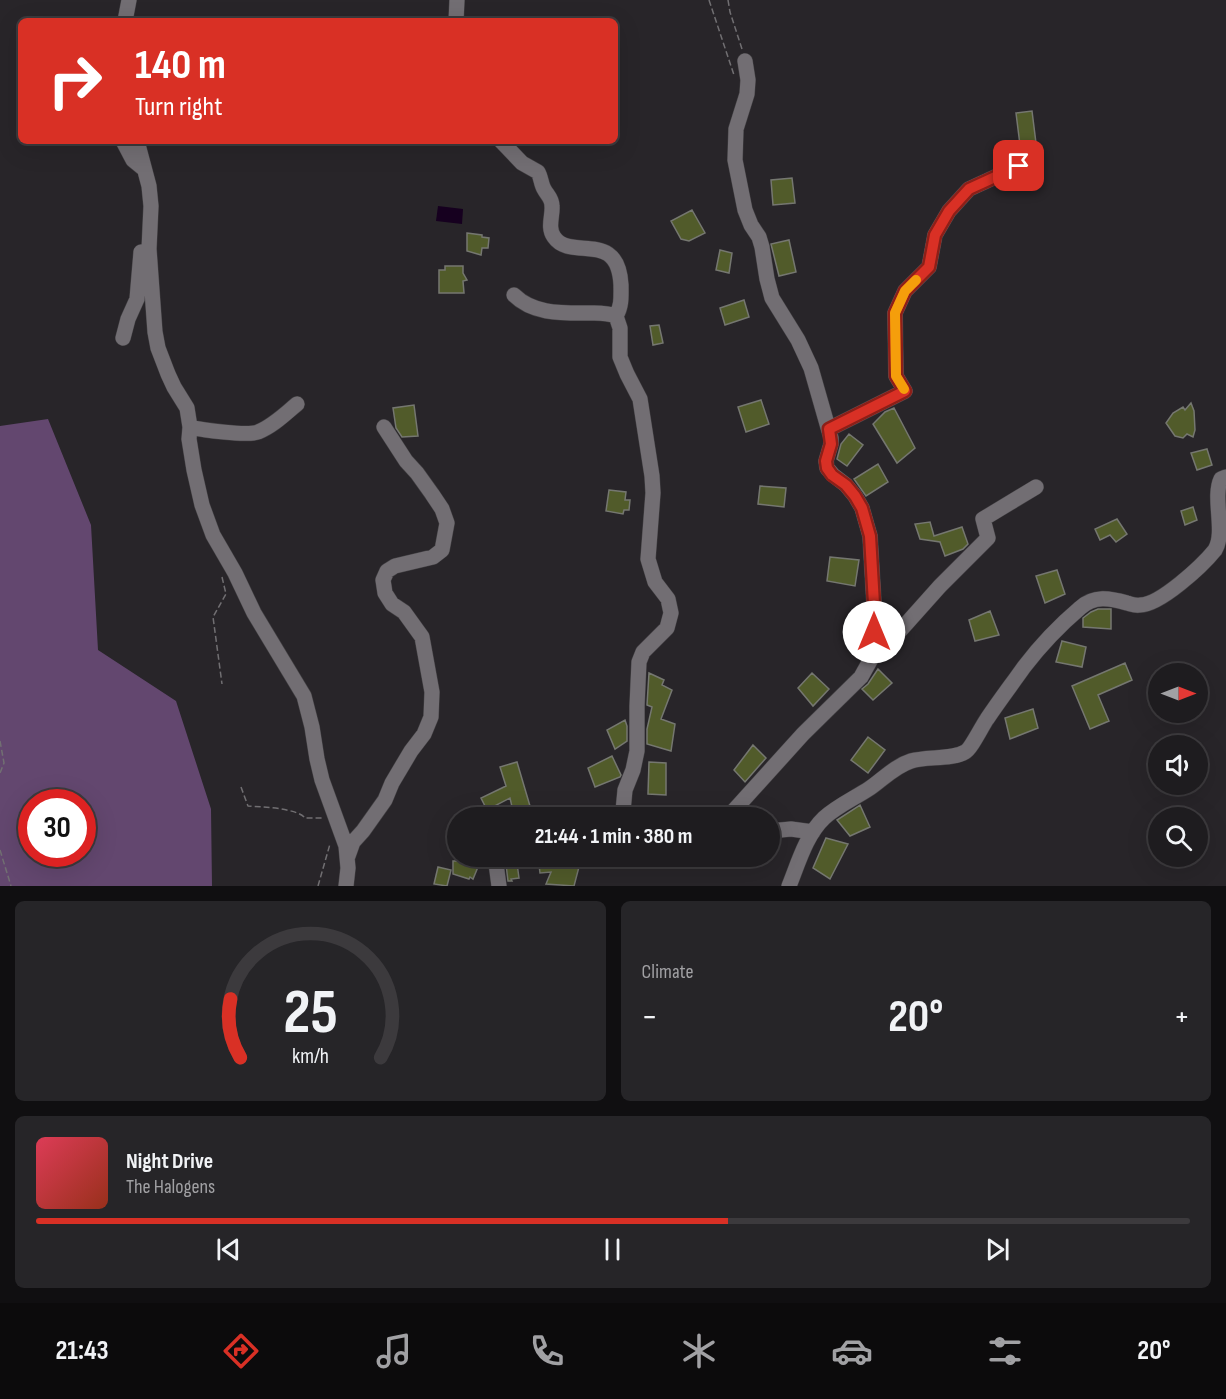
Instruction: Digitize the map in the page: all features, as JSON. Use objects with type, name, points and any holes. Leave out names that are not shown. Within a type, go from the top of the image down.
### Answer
[{"type":"street","points":[[126,18],[129,0]]},
{"type":"street","points":[[456,18],[457,0]]},
{"type":"street","points":[[745,62],[748,80],[747,94],[738,120],[735,148],[737,174],[745,210],[762,247],[772,298],[811,368],[829,429],[831,444],[826,461],[827,468],[855,496],[864,514],[870,536],[874,604],[871,659]]},
{"type":"street","points":[[125,144],[133,160],[145,170]]},
{"type":"street","points":[[138,144],[149,186],[151,206],[149,249],[155,332],[158,348],[174,387],[187,408],[189,439],[202,505],[219,547],[243,588],[257,620],[304,696],[322,780],[348,856],[346,886]]},
{"type":"street","points":[[504,144],[522,163],[536,170],[540,176],[543,189],[552,203],[550,224],[555,239],[564,245],[605,251],[614,261],[621,288],[620,308],[616,316]]},
{"type":"street","points":[[829,429],[905,391],[896,376],[895,313],[905,291],[929,267],[935,235],[949,211],[969,189],[1019,166]]},
{"type":"street","points":[[123,338],[137,299],[141,248],[149,249]]},
{"type":"street","points":[[514,294],[521,302],[536,309],[567,313],[606,313],[616,316],[620,327],[620,357],[640,399],[652,476],[648,559],[655,582],[670,603],[671,613],[667,628],[644,652],[639,662],[637,752],[625,790],[625,807]]},
{"type":"street","points":[[190,427],[215,432],[258,432],[297,404]]},
{"type":"street","points":[[348,856],[353,842],[385,800],[392,783],[424,734],[431,717],[432,692],[422,637],[404,612],[392,604],[383,580],[387,571],[395,566],[433,557],[442,549],[447,523],[442,509],[384,427]]},
{"type":"street","points":[[789,886],[813,832],[824,818],[898,767],[916,760],[955,755],[968,750],[987,718],[1025,666],[1081,606],[1103,598],[1134,605],[1151,604],[1187,578],[1214,552],[1218,545],[1219,486],[1221,479],[1226,477]]},
{"type":"street","points":[[737,807],[803,734],[861,677],[871,659],[988,538],[983,519],[1036,487]]},
{"type":"street","points":[[780,831],[813,832]]},
{"type":"street","points":[[496,867],[499,886]]},
{"type":"path","points":[[709,0],[735,79]]},
{"type":"path","points":[[728,0],[745,62]]},
{"type":"path","points":[[222,576],[226,594],[213,617],[222,684]]},
{"type":"path","points":[[0,741],[4,763],[0,773]]},
{"type":"path","points":[[242,787],[248,806],[301,813],[305,818],[335,816]]},
{"type":"path","points":[[318,886],[330,844]]},
{"type":"path","points":[[0,850],[11,886]]},
{"type":"shaded area","points":[[438,206],[463,209],[462,224],[436,221]]},
{"type":"shaded area","points":[[48,419],[91,525],[98,650],[176,701],[211,809],[212,886],[0,886],[0,426]]},
{"type":"building","points":[[1032,111],[1037,151],[1021,153],[1016,113]]},
{"type":"building","points":[[792,178],[795,203],[773,205],[771,180]]},
{"type":"building","points":[[692,210],[705,233],[689,241],[681,239],[671,221]]},
{"type":"building","points":[[467,233],[489,238],[488,248],[482,248],[481,255],[467,251]]},
{"type":"building","points":[[789,240],[796,272],[779,276],[771,244]]},
{"type":"building","points":[[720,250],[732,253],[729,273],[716,270]]},
{"type":"building","points":[[445,266],[463,266],[463,273],[467,280],[463,281],[464,293],[439,293],[439,270],[445,270]]},
{"type":"building","points":[[744,300],[749,317],[725,325],[720,308]]},
{"type":"building","points":[[659,325],[663,343],[653,345],[650,326]]},
{"type":"building","points":[[761,400],[769,424],[746,432],[738,407]]},
{"type":"building","points":[[1191,403],[1194,411],[1193,437],[1187,434],[1183,438],[1175,436],[1166,423],[1173,413],[1183,407],[1185,410]]},
{"type":"building","points":[[414,405],[418,436],[402,437],[396,428],[393,408]]},
{"type":"building","points":[[894,408],[915,448],[897,463],[873,424],[885,412]]},
{"type":"building","points":[[849,434],[863,445],[847,466],[837,459],[841,444]]},
{"type":"building","points":[[1207,449],[1212,465],[1197,470],[1191,453]]},
{"type":"building","points":[[878,464],[888,482],[866,496],[854,479]]},
{"type":"building","points":[[760,486],[786,488],[784,507],[758,504]]},
{"type":"building","points":[[609,490],[626,492],[625,500],[630,500],[629,510],[624,510],[623,514],[606,511]]},
{"type":"building","points":[[1193,507],[1197,520],[1185,525],[1181,511]]},
{"type":"building","points":[[1117,519],[1127,534],[1116,542],[1110,535],[1100,540],[1095,529]]},
{"type":"building","points":[[930,522],[934,536],[962,527],[968,544],[963,549],[945,556],[940,542],[920,539],[915,524]]},
{"type":"building","points":[[830,557],[859,560],[855,586],[827,581]]},
{"type":"building","points":[[1057,570],[1065,594],[1045,603],[1036,576]]},
{"type":"building","points":[[1098,609],[1111,609],[1111,629],[1083,627],[1083,618]]},
{"type":"building","points":[[990,611],[999,635],[975,641],[969,620]]},
{"type":"building","points":[[1062,641],[1086,647],[1082,667],[1056,662]]},
{"type":"building","points":[[1125,663],[1132,680],[1098,695],[1109,721],[1090,729],[1072,686]]},
{"type":"building","points":[[878,669],[892,683],[873,700],[862,689]]},
{"type":"building","points":[[649,673],[664,680],[662,685],[672,690],[661,719],[675,724],[671,751],[647,744],[647,729],[652,707],[647,705]]},
{"type":"building","points":[[812,673],[829,689],[813,706],[798,688]]},
{"type":"building","points":[[1033,709],[1038,728],[1010,739],[1005,718]]},
{"type":"building","points":[[625,720],[627,741],[615,749],[607,730]]},
{"type":"building","points":[[868,737],[885,750],[868,773],[851,760]]},
{"type":"building","points":[[753,745],[766,758],[745,782],[734,770]]},
{"type":"building","points":[[612,756],[620,777],[595,787],[588,768]]},
{"type":"building","points":[[517,762],[530,806],[512,807],[510,798],[493,807],[486,807],[481,798],[506,786],[500,767]]},
{"type":"building","points":[[649,762],[666,763],[666,795],[648,794]]},
{"type":"building","points":[[860,805],[870,827],[850,836],[837,820]]},
{"type":"building","points":[[826,838],[848,844],[830,879],[813,868]]},
{"type":"building","points":[[438,867],[451,870],[447,886],[434,884]]},
{"type":"building","points":[[453,867],[478,867],[473,879],[453,874]]},
{"type":"building","points":[[506,867],[518,867],[519,878],[508,881]]},
{"type":"building","points":[[539,867],[579,867],[574,886],[546,884],[551,872],[540,873]]},
{"type":"slow traffic","points":[[904,389],[896,376],[895,313],[905,291],[916,280]]},
{"type":"route","points":[[874,632],[870,536],[867,521],[855,496],[827,468],[826,461],[831,444],[829,429],[905,391],[896,376],[895,313],[905,291],[929,267],[935,235],[949,211],[969,189],[1019,166]]}]
